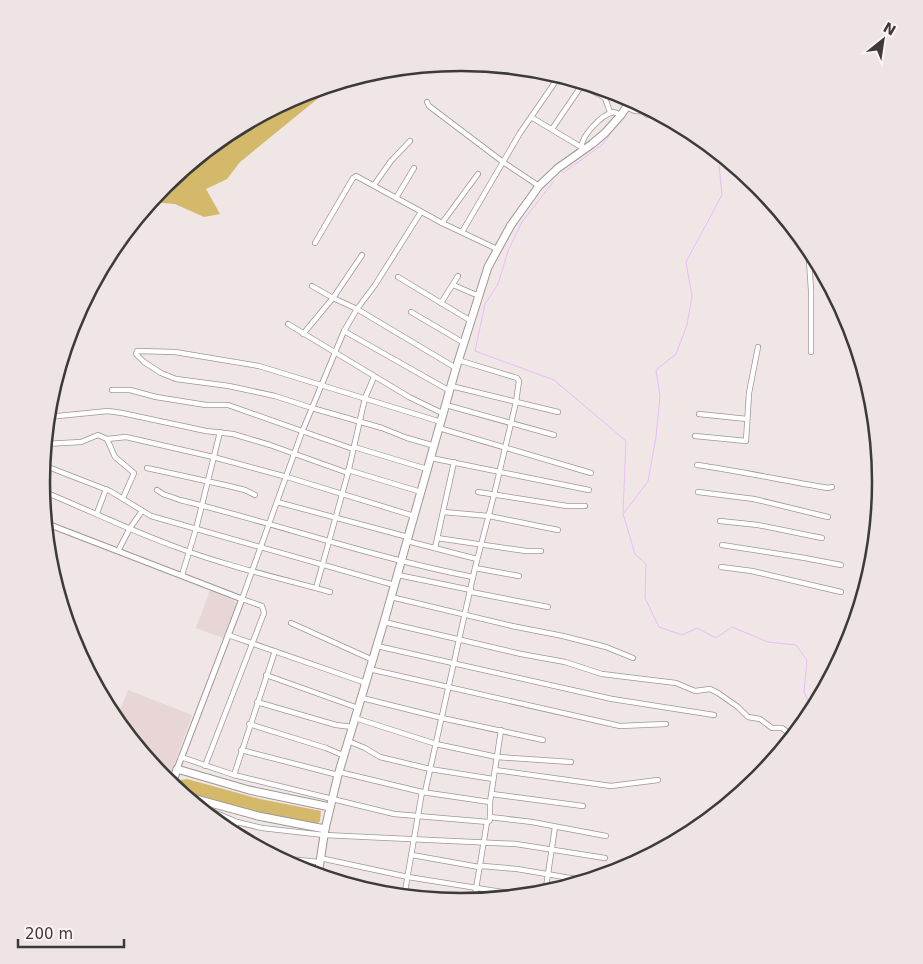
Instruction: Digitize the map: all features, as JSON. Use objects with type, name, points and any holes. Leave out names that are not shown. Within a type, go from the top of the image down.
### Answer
[{"type":"main road","points":[[319,868],[324,832],[348,742],[435,446],[458,360],[488,267],[511,225],[539,186],[581,149],[599,138],[626,107]]},
{"type":"main road","points":[[175,776],[177,769],[240,787],[331,803]]},
{"type":"main road","points":[[202,801],[324,832]]},
{"type":"street","points":[[462,232],[502,162],[555,82]]},
{"type":"street","points":[[552,130],[580,88]]},
{"type":"street","points":[[598,94],[605,98],[610,112]]},
{"type":"street","points":[[427,102],[502,162],[539,186]]},
{"type":"street","points":[[626,107],[638,110]]},
{"type":"street","points":[[531,117],[581,149],[582,140],[586,134],[610,112],[617,112],[621,115]]},
{"type":"street","points":[[374,185],[391,161],[410,141]]},
{"type":"street","points":[[396,198],[414,168]]},
{"type":"street","points":[[442,223],[478,174]]},
{"type":"street","points":[[315,243],[354,176],[358,176],[442,223],[497,248]]},
{"type":"street","points":[[177,769],[262,547],[302,432],[344,331],[421,212]]},
{"type":"street","points":[[303,334],[333,298],[362,255]]},
{"type":"street","points":[[809,261],[811,352]]},
{"type":"street","points":[[441,303],[458,276]]},
{"type":"street","points":[[398,278],[471,321]]},
{"type":"street","points":[[453,285],[478,296]]},
{"type":"street","points":[[312,286],[357,309],[456,368]]},
{"type":"street","points":[[411,312],[464,343]]},
{"type":"street","points":[[288,324],[334,354],[409,397],[444,414]]},
{"type":"street","points":[[344,331],[450,388],[558,412]]},
{"type":"street","points":[[696,436],[746,441],[749,393],[758,347]]},
{"type":"street","points":[[435,446],[359,421],[253,391],[176,379],[161,373],[144,362],[136,354],[137,351],[175,352],[252,364],[279,371],[365,398],[505,448],[591,474]]},
{"type":"street","points":[[405,890],[418,816],[477,559],[500,471],[519,381],[517,378],[458,360]]},
{"type":"street","points":[[316,588],[336,518],[365,398],[374,377]]},
{"type":"street","points":[[112,390],[130,390],[156,397],[206,405],[228,405],[302,432],[427,469]]},
{"type":"street","points":[[446,405],[554,435]]},
{"type":"street","points":[[56,417],[111,411],[233,434],[421,492]]},
{"type":"street","points":[[699,414],[747,419]]},
{"type":"street","points":[[182,575],[196,529],[220,432]]},
{"type":"street","points":[[52,444],[81,442],[98,435],[107,438],[126,437],[213,457],[287,477],[414,516]]},
{"type":"street","points":[[107,438],[115,457],[134,472],[123,498]]},
{"type":"street","points":[[431,458],[589,490]]},
{"type":"street","points":[[435,548],[454,462]]},
{"type":"street","points":[[697,465],[742,471],[772,479],[828,488],[832,487]]},
{"type":"street","points":[[51,468],[106,489],[151,516],[394,585]]},
{"type":"street","points":[[147,468],[245,490],[255,495]]},
{"type":"street","points":[[98,514],[106,489]]},
{"type":"street","points":[[157,490],[163,494],[401,562],[473,577]]},
{"type":"street","points":[[478,492],[568,506],[585,506]]},
{"type":"street","points":[[698,492],[754,499],[828,517]]},
{"type":"street","points":[[50,494],[189,552],[330,592]]},
{"type":"street","points":[[277,502],[477,559]]},
{"type":"street","points":[[118,551],[130,528],[142,511]]},
{"type":"street","points":[[443,512],[489,516],[558,530]]},
{"type":"street","points":[[720,521],[758,525],[822,538]]},
{"type":"street","points":[[53,526],[262,606],[264,610],[253,643],[205,766]]},
{"type":"street","points":[[437,538],[526,551],[541,551]]},
{"type":"street","points":[[722,544],[841,565]]},
{"type":"street","points":[[721,567],[752,571],[841,592]]},
{"type":"street","points":[[475,568],[519,576]]},
{"type":"street","points":[[398,574],[548,607]]},
{"type":"street","points":[[391,597],[512,626],[572,638],[606,647],[633,658]]},
{"type":"street","points":[[384,622],[565,662],[603,674],[676,683],[695,691],[710,689],[738,707],[748,717],[760,719],[772,728],[782,728],[788,732]]},
{"type":"street","points":[[291,623],[372,660]]},
{"type":"street","points":[[228,635],[366,683]]},
{"type":"street","points":[[376,646],[612,698],[714,716]]},
{"type":"street","points":[[234,775],[274,651]]},
{"type":"street","points":[[370,669],[620,726],[666,724]]},
{"type":"street","points":[[266,675],[358,708]]},
{"type":"street","points":[[362,698],[543,740]]},
{"type":"street","points":[[257,702],[336,725],[353,727]]},
{"type":"street","points":[[355,718],[436,744],[497,757],[571,762]]},
{"type":"street","points":[[249,724],[345,754]]},
{"type":"street","points":[[476,893],[501,730]]},
{"type":"street","points":[[348,742],[380,756],[430,769],[493,779]]},
{"type":"street","points":[[241,750],[424,792],[490,802]]},
{"type":"street","points":[[181,757],[234,775],[331,803],[394,814],[555,826],[606,836]]},
{"type":"street","points":[[495,770],[611,786],[658,780]]},
{"type":"street","points":[[492,794],[583,806]]},
{"type":"street","points":[[220,815],[237,822],[262,828],[415,840],[516,844],[605,858]]},
{"type":"street","points":[[546,885],[555,826]]},
{"type":"street","points":[[412,856],[479,867],[517,869],[571,878]]},
{"type":"street","points":[[297,859],[320,860],[500,892]]},
{"type":"shaded area","points":[[323,94],[240,162],[227,179],[206,189],[220,214],[204,217],[175,204],[160,203],[190,173],[211,156],[233,140],[279,113]]},
{"type":"shaded area","points":[[210,590],[233,600],[237,606],[223,638],[196,628]]},
{"type":"shaded area","points":[[128,690],[192,715],[171,773],[135,733],[119,712]]},
{"type":"shaded area","points":[[187,779],[260,799],[321,811],[320,821],[317,824],[260,814],[197,797],[180,782]]},
{"type":"waterway","points":[[563,173],[602,145],[610,134]]},
{"type":"waterway","points":[[624,513],[648,481],[656,437],[660,396],[656,370],[676,354],[687,325],[692,296],[686,262],[722,195],[719,165]]},
{"type":"waterway","points":[[553,182],[522,222],[508,251],[498,284],[485,304],[475,351],[554,380],[626,441],[623,514],[635,554],[646,564],[645,598],[659,627],[682,635],[697,628],[716,638],[732,627],[768,642],[796,645],[807,660],[804,692],[809,703]]}]
